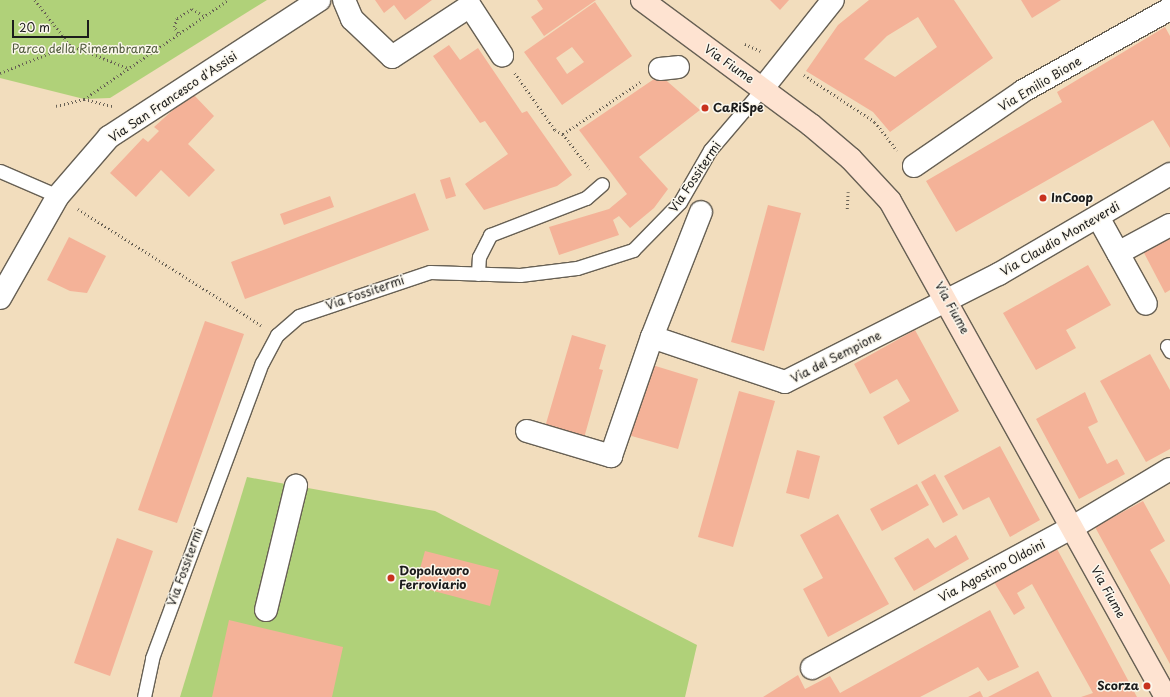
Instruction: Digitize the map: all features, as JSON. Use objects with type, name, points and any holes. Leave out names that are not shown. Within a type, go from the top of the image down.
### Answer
[{"type":"main road","name":"Via Fiume","points":[[642,0],[763,88],[811,125],[879,187],[948,300],[1166,697]]},
{"type":"street","name":"Via San Francesco d'Assisi","points":[[0,298],[58,196],[109,137],[319,0]]},
{"type":"street","points":[[344,0],[352,19],[392,57],[470,6],[502,55]]},
{"type":"street","points":[[763,88],[833,0]]},
{"type":"street","name":"Via Emilio Bione","points":[[908,161],[1023,91],[1170,9]]},
{"type":"street","name":"Via Claudio Monteverdi","points":[[948,300],[1098,217],[1170,174]]},
{"type":"street","points":[[527,431],[611,456],[652,337],[701,212]]},
{"type":"street","points":[[1098,217],[1146,304]]},
{"type":"street","points":[[1118,252],[1170,225]]},
{"type":"street","name":"Via del Sempione","points":[[652,337],[785,382],[948,300]]},
{"type":"street","name":"Via Agostino Oldoini","points":[[812,668],[1073,527],[1170,469]]},
{"type":"street","points":[[266,610],[296,486]]},
{"type":"lane","name":"Via Fossitermi","points":[[144,697],[152,658],[262,363],[277,335],[299,316],[430,272],[520,275],[576,268],[633,250],[680,202],[710,150],[763,88]]},
{"type":"lane","points":[[0,171],[58,196]]},
{"type":"lane","points":[[478,274],[479,257],[490,234],[586,198],[602,184]]},
{"type":"path","points":[[35,0],[70,45],[128,68]]},
{"type":"path","points":[[56,106],[84,99],[228,0]]},
{"type":"path","points":[[178,34],[174,27],[177,18],[192,9],[204,16]]},
{"type":"path","points":[[0,73],[70,45]]},
{"type":"path","points":[[502,55],[555,130],[563,134],[602,184]]},
{"type":"path","points":[[563,134],[669,68]]},
{"type":"path","points":[[801,73],[875,122],[908,161]]},
{"type":"path","points":[[58,196],[277,335]]},
{"type":"green space","name":"Parco della Rimembranza","points":[[0,0],[267,0],[110,98],[84,99],[0,78]]},
{"type":"green space","name":"Dopolavoro Ferroviario","points":[[247,477],[435,511],[697,645],[685,697],[180,697]]},
{"type":"building","points":[[375,0],[432,0],[405,20],[394,5],[384,13]]},
{"type":"building","points":[[537,0],[596,0],[544,36],[531,17],[543,9]]},
{"type":"building","points":[[770,0],[789,0],[780,10]]},
{"type":"building","points":[[869,0],[954,0],[993,58],[890,132],[873,112],[806,71],[838,25]],"holes":[[[918,17],[937,47],[895,77],[864,59],[887,36]]]},
{"type":"building","points":[[1021,0],[1061,0],[1032,18]]},
{"type":"building","points":[[595,2],[632,56],[562,105],[524,52]],"holes":[[[572,47],[584,62],[567,74],[556,58]]]},
{"type":"building","points":[[1165,27],[1170,36],[1170,148],[1153,120],[956,232],[926,181],[1062,102],[1057,92]]},
{"type":"building","points":[[449,45],[460,60],[478,48],[522,113],[527,111],[572,175],[557,186],[484,210],[465,184],[508,154],[485,121],[480,123],[433,56]]},
{"type":"building","points":[[660,75],[700,110],[639,157],[668,189],[654,208],[630,228],[619,216],[613,220],[619,235],[559,255],[549,227],[609,209],[627,194],[579,130]]},
{"type":"building","points":[[192,93],[214,116],[188,144],[215,170],[189,197],[161,170],[136,197],[110,173],[143,138],[148,142],[159,131],[154,127]]},
{"type":"building","points":[[450,177],[456,196],[446,199],[440,180]]},
{"type":"building","points":[[415,193],[429,230],[245,299],[231,262]]},
{"type":"building","points":[[330,196],[334,207],[284,225],[280,214]]},
{"type":"building","points":[[768,205],[801,213],[764,351],[731,342]]},
{"type":"building","points":[[1170,236],[1170,290],[1165,293],[1143,251]]},
{"type":"building","points":[[69,237],[106,256],[87,293],[70,291],[47,280]]},
{"type":"building","points":[[1088,265],[1111,305],[1066,330],[1076,348],[1036,370],[1003,313]]},
{"type":"building","points":[[205,321],[244,334],[177,523],[138,510]]},
{"type":"building","points":[[915,330],[959,411],[898,445],[883,417],[910,401],[897,379],[870,394],[854,364]]},
{"type":"building","points":[[572,335],[606,345],[599,369],[603,370],[584,438],[545,427]]},
{"type":"building","points":[[1150,354],[1170,390],[1170,449],[1146,462],[1100,381]]},
{"type":"building","points":[[649,364],[698,379],[678,449],[628,435]]},
{"type":"building","points":[[739,391],[775,401],[733,547],[698,537]]},
{"type":"building","points":[[1085,392],[1098,422],[1088,427],[1107,464],[1117,459],[1125,474],[1079,499],[1036,419]]},
{"type":"building","points":[[1000,446],[1040,520],[1010,537],[989,497],[963,510],[944,476]]},
{"type":"building","points":[[797,450],[820,456],[809,499],[786,493]]},
{"type":"building","points":[[935,474],[958,515],[943,523],[921,482]]},
{"type":"building","points":[[917,484],[929,505],[882,531],[870,509]]},
{"type":"building","points":[[1143,501],[1165,541],[1150,550],[1170,585],[1170,664],[1095,527]]},
{"type":"building","points":[[838,514],[889,604],[828,637],[803,589],[823,578],[800,535]]},
{"type":"building","points":[[956,535],[969,559],[914,591],[894,558],[928,538],[935,548]]},
{"type":"building","points":[[117,538],[153,551],[110,676],[74,663]]},
{"type":"building","points":[[1057,549],[1137,697],[1081,697],[1093,693],[1032,584],[1017,593],[1025,608],[1014,615],[994,582]]},
{"type":"building","points":[[425,551],[499,570],[490,606],[415,586]]},
{"type":"building","points":[[990,610],[1019,667],[988,681],[978,667],[920,697],[763,697],[798,675],[805,689],[830,676],[840,693]]},
{"type":"building","points":[[229,620],[343,647],[332,697],[212,697]]},
{"type":"building","points":[[1038,671],[1052,697],[988,697]]},
{"type":"building","points":[[980,691],[983,697],[968,697]]},
{"type":"place","name":"CaRiSpe","points":[[705,108]]},
{"type":"place","name":"InCoop","points":[[1043,198]]},
{"type":"place","name":"Dopolavoro Ferroviario","points":[[391,578]]},
{"type":"place","name":"Scorza","points":[[1147,686]]}]
